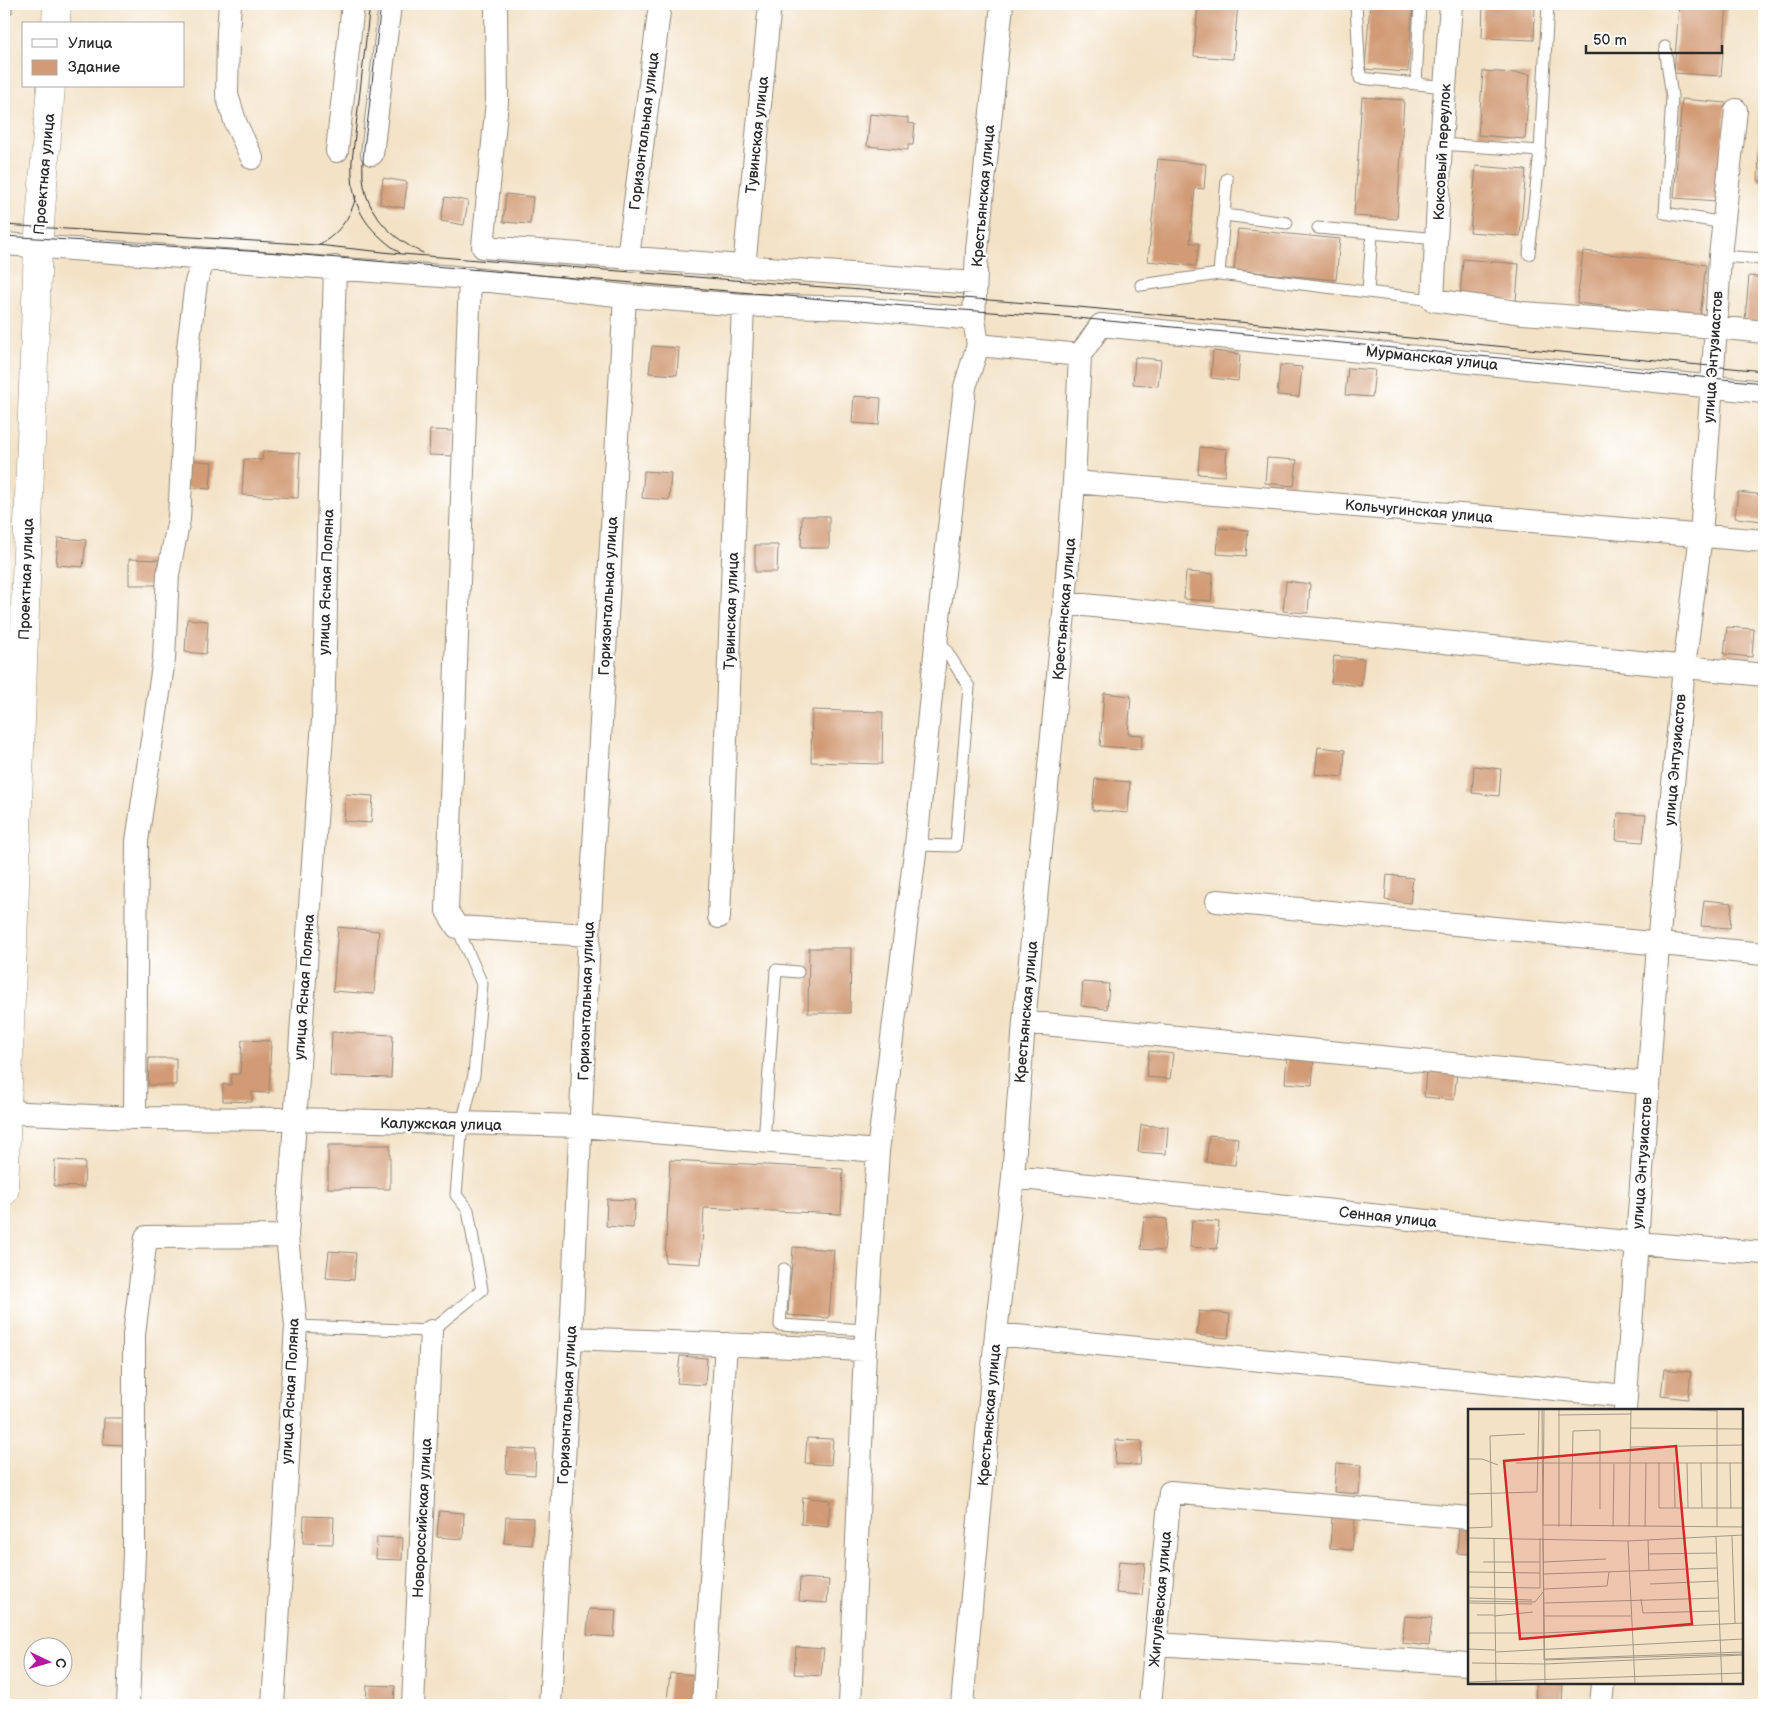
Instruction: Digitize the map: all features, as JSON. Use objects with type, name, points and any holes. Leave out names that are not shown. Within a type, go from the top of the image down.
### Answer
[{"type":"main road","points":[[56,22],[58,4]]},
{"type":"main road","name":"Проектная улица","points":[[4,1192],[5,1112],[38,247],[51,88]]},
{"type":"street","points":[[230,4],[227,95],[236,124],[252,158]]},
{"type":"street","points":[[337,151],[353,4]]},
{"type":"street","points":[[372,154],[390,4]]},
{"type":"street","points":[[496,4],[497,101],[483,247],[975,283]]},
{"type":"street","name":"Горизонтальная улица","points":[[628,258],[660,4]]},
{"type":"street","name":"Тувинская улица","points":[[744,267],[770,4]]},
{"type":"street","name":"Крестьянская улица","points":[[850,1705],[865,1340],[878,1151],[916,846],[937,635],[965,387],[978,345],[974,319],[977,250],[1002,4]]},
{"type":"street","name":"Коксовый переулок","points":[[1433,300],[1451,4]]},
{"type":"street","name":"улица Энтузиастов","points":[[1625,1403],[1658,945],[1684,667],[1701,535],[1720,256],[1736,110]]},
{"type":"street","points":[[4,244],[470,278],[625,296],[743,305],[858,308],[974,319]]},
{"type":"street","points":[[135,1118],[137,841],[164,659],[168,574],[178,519],[188,348],[196,282],[204,260]]},
{"type":"street","name":"улица Ясная Поляна","points":[[273,1705],[296,1326],[287,1236],[323,720],[335,267]]},
{"type":"street","points":[[470,278],[447,911],[457,927],[589,935]]},
{"type":"street","name":"Горизонтальная улица","points":[[550,1705],[571,1338],[589,935],[625,296]]},
{"type":"street","points":[[1433,300],[1522,313],[1764,332]]},
{"type":"street","name":"Тувинская улица","points":[[719,917],[743,305]]},
{"type":"street","name":"Мурманская улица","points":[[1080,355],[1100,325],[1764,392]]},
{"type":"street","points":[[978,345],[1080,355]]},
{"type":"street","name":"Крестьянская улица","points":[[962,1705],[1012,1177],[1024,1022],[1065,603],[1074,482],[1080,355]]},
{"type":"street","name":"Кольчугинская улица","points":[[1074,482],[1764,541]]},
{"type":"street","points":[[1065,603],[1764,676]]},
{"type":"street","points":[[1217,901],[1764,954]]},
{"type":"street","points":[[1024,1022],[1648,1083]]},
{"type":"street","name":"Калужская улица","points":[[5,1112],[135,1118],[295,1119],[581,1126],[878,1151]]},
{"type":"street","name":"Сенная улица","points":[[1012,1177],[1636,1243],[1764,1253]]},
{"type":"street","points":[[128,1705],[134,1554],[134,1336],[146,1237],[287,1236]]},
{"type":"street","name":"Новороссийская улица","points":[[413,1705],[431,1331]]},
{"type":"street","points":[[996,1334],[1625,1403]]},
{"type":"street","points":[[571,1338],[726,1344],[865,1340]]},
{"type":"street","points":[[703,1705],[726,1344]]},
{"type":"street","name":"Жигулёвская улица","points":[[1150,1705],[1170,1492],[1468,1518]]},
{"type":"street","points":[[1156,1644],[1468,1664]]},
{"type":"street","points":[[1601,1705],[1603,1684]]},
{"type":"lane","points":[[1356,4],[1360,78],[1445,87]]},
{"type":"lane","points":[[1416,84],[1420,4]]},
{"type":"lane","points":[[1529,254],[1540,150],[1548,4]]},
{"type":"lane","points":[[1666,47],[1672,97],[1665,212],[1724,223]]},
{"type":"lane","points":[[1441,144],[1540,150]]},
{"type":"lane","points":[[1219,274],[1227,179]]},
{"type":"lane","points":[[1224,215],[1286,224]]},
{"type":"lane","points":[[1318,228],[1437,239]]},
{"type":"lane","points":[[1368,292],[1372,233]]},
{"type":"lane","points":[[1720,256],[1764,259]]},
{"type":"lane","points":[[1141,285],[1219,274],[1433,300]]},
{"type":"lane","points":[[916,846],[956,846],[969,687],[937,635]]},
{"type":"lane","points":[[296,1326],[431,1331],[482,1290],[468,1210],[456,1195],[462,1124],[474,1075],[482,984],[457,927]]},
{"type":"lane","points":[[764,1142],[776,970],[798,972]]},
{"type":"lane","points":[[784,1269],[780,1325],[865,1340]]},
{"type":"building","points":[[4,4],[12,4],[12,13],[4,13]]},
{"type":"building","points":[[1198,4],[1238,4],[1233,59],[1194,56]]},
{"type":"building","points":[[1370,4],[1413,4],[1408,72],[1365,69]]},
{"type":"building","points":[[1483,4],[1535,4],[1534,40],[1482,38]]},
{"type":"building","points":[[1679,4],[1727,4],[1721,76],[1674,73]]},
{"type":"building","points":[[4,59],[7,59],[5,83],[4,83]]},
{"type":"building","points":[[1483,71],[1530,74],[1525,139],[1478,135]]},
{"type":"building","points":[[1761,83],[1764,83],[1764,181],[1758,181]]},
{"type":"building","points":[[1362,97],[1404,100],[1397,219],[1354,216]]},
{"type":"building","points":[[1682,99],[1726,103],[1718,201],[1674,198]]},
{"type":"building","points":[[870,114],[908,118],[908,123],[915,124],[913,145],[908,145],[908,150],[867,146]]},
{"type":"building","points":[[1158,159],[1206,164],[1204,189],[1195,188],[1190,243],[1199,243],[1196,266],[1148,261]]},
{"type":"building","points":[[1476,166],[1526,170],[1520,236],[1470,232]]},
{"type":"building","points":[[383,178],[407,182],[404,208],[380,204]]},
{"type":"building","points":[[506,194],[533,197],[530,224],[503,222]]},
{"type":"building","points":[[445,197],[468,201],[464,225],[441,221]]},
{"type":"building","points":[[1238,229],[1340,239],[1336,280],[1234,270]]},
{"type":"building","points":[[1583,251],[1706,265],[1700,317],[1577,303]]},
{"type":"building","points":[[1463,259],[1519,264],[1516,301],[1460,297]]},
{"type":"building","points":[[1749,276],[1764,278],[1764,321],[1745,320]]},
{"type":"building","points":[[652,346],[679,348],[677,375],[649,373]]},
{"type":"building","points":[[1213,351],[1240,354],[1238,381],[1211,378]]},
{"type":"building","points":[[1135,357],[1161,360],[1158,386],[1133,384]]},
{"type":"building","points":[[1280,365],[1302,367],[1299,397],[1277,395]]},
{"type":"building","points":[[1348,368],[1375,370],[1372,397],[1345,395]]},
{"type":"building","points":[[854,396],[881,398],[879,425],[852,423]]},
{"type":"building","points":[[430,430],[454,431],[454,456],[429,455]]},
{"type":"building","points":[[1200,447],[1227,449],[1225,476],[1198,474]]},
{"type":"building","points":[[263,451],[300,453],[298,498],[242,495],[244,459],[262,460]]},
{"type":"building","points":[[1267,458],[1297,460],[1294,486],[1265,483]]},
{"type":"building","points":[[185,460],[212,462],[210,489],[183,487]]},
{"type":"building","points":[[644,471],[671,473],[669,500],[642,498]]},
{"type":"building","points":[[1738,492],[1764,495],[1763,521],[1735,518]]},
{"type":"building","points":[[802,516],[829,516],[829,548],[801,548]]},
{"type":"building","points":[[1219,528],[1248,530],[1246,556],[1217,554]]},
{"type":"building","points":[[58,538],[86,540],[83,567],[56,565]]},
{"type":"building","points":[[755,545],[778,545],[777,572],[755,572]]},
{"type":"building","points":[[129,559],[160,560],[160,585],[129,585]]},
{"type":"building","points":[[1186,572],[1213,574],[1211,601],[1184,599]]},
{"type":"building","points":[[1286,581],[1310,584],[1308,613],[1283,611]]},
{"type":"building","points":[[187,619],[208,621],[206,654],[185,652]]},
{"type":"building","points":[[1727,627],[1754,629],[1752,657],[1724,654]]},
{"type":"building","points":[[1334,656],[1364,659],[1361,686],[1331,683]]},
{"type":"building","points":[[1104,693],[1131,696],[1128,734],[1143,735],[1141,749],[1100,746]]},
{"type":"building","points":[[812,710],[883,712],[882,764],[811,762]]},
{"type":"building","points":[[1318,747],[1345,750],[1343,777],[1315,774]]},
{"type":"building","points":[[1474,766],[1501,769],[1499,796],[1472,793]]},
{"type":"building","points":[[1095,779],[1130,782],[1128,813],[1092,810]]},
{"type":"building","points":[[346,794],[373,796],[371,823],[344,821]]},
{"type":"building","points":[[1618,813],[1646,815],[1643,842],[1616,840]]},
{"type":"building","points":[[1387,875],[1413,878],[1410,903],[1385,900]]},
{"type":"building","points":[[1704,900],[1732,903],[1730,928],[1701,926]]},
{"type":"building","points":[[338,927],[379,931],[374,994],[333,991]]},
{"type":"building","points":[[809,948],[851,948],[850,1013],[808,1013]]},
{"type":"building","points":[[1083,982],[1109,984],[1107,1009],[1081,1006]]},
{"type":"building","points":[[332,1032],[393,1035],[391,1078],[330,1076]]},
{"type":"building","points":[[242,1040],[271,1041],[269,1093],[252,1092],[252,1102],[223,1101],[223,1084],[231,1085],[232,1074],[240,1074]]},
{"type":"building","points":[[1149,1051],[1173,1054],[1170,1079],[1146,1077]]},
{"type":"building","points":[[1287,1056],[1314,1058],[1312,1085],[1285,1083]]},
{"type":"building","points":[[149,1058],[176,1058],[176,1085],[148,1085]]},
{"type":"building","points":[[1426,1069],[1457,1072],[1454,1100],[1424,1097]]},
{"type":"building","points":[[1141,1125],[1168,1127],[1166,1154],[1138,1152]]},
{"type":"building","points":[[1209,1135],[1238,1138],[1235,1165],[1206,1162]]},
{"type":"building","points":[[328,1145],[390,1145],[390,1189],[328,1188]]},
{"type":"building","points":[[55,1160],[85,1162],[84,1187],[54,1186]]},
{"type":"building","points":[[670,1160],[843,1169],[841,1214],[704,1208],[701,1264],[665,1262]]},
{"type":"building","points":[[607,1199],[635,1200],[633,1228],[606,1226]]},
{"type":"building","points":[[1144,1217],[1167,1219],[1164,1251],[1141,1249]]},
{"type":"building","points":[[1192,1220],[1219,1222],[1217,1249],[1190,1247]]},
{"type":"building","points":[[793,1247],[834,1250],[829,1318],[788,1315]]},
{"type":"building","points":[[329,1251],[356,1253],[354,1280],[326,1278]]},
{"type":"building","points":[[1199,1311],[1230,1314],[1228,1338],[1197,1335]]},
{"type":"building","points":[[680,1356],[707,1358],[705,1385],[677,1383]]},
{"type":"building","points":[[1664,1369],[1691,1372],[1688,1399],[1661,1396]]},
{"type":"building","points":[[104,1418],[128,1418],[127,1445],[103,1444]]},
{"type":"building","points":[[807,1438],[833,1439],[831,1465],[805,1463]]},
{"type":"building","points":[[1116,1440],[1142,1441],[1140,1465],[1115,1464]]},
{"type":"building","points":[[507,1448],[536,1450],[535,1475],[506,1473]]},
{"type":"building","points":[[1336,1463],[1361,1465],[1359,1494],[1334,1492]]},
{"type":"building","points":[[803,1497],[830,1500],[828,1527],[801,1524]]},
{"type":"building","points":[[439,1511],[464,1513],[463,1539],[437,1537]]},
{"type":"building","points":[[304,1516],[334,1517],[333,1544],[303,1543]]},
{"type":"building","points":[[506,1517],[533,1518],[532,1545],[504,1543]]},
{"type":"building","points":[[1332,1517],[1355,1519],[1352,1550],[1330,1548]]},
{"type":"building","points":[[1764,1519],[1764,1543],[1760,1542]]},
{"type":"building","points":[[1459,1526],[1468,1526],[1468,1554],[1457,1553]]},
{"type":"building","points":[[377,1537],[403,1538],[402,1560],[376,1559]]},
{"type":"building","points":[[1119,1561],[1145,1563],[1142,1595],[1116,1593]]},
{"type":"building","points":[[800,1578],[829,1580],[827,1603],[799,1601]]},
{"type":"building","points":[[589,1609],[616,1610],[614,1637],[587,1635]]},
{"type":"building","points":[[1405,1616],[1432,1618],[1429,1646],[1402,1643]]},
{"type":"building","points":[[796,1647],[824,1649],[821,1676],[794,1674]]},
{"type":"building","points":[[670,1673],[697,1675],[694,1702],[667,1700]]},
{"type":"building","points":[[1536,1684],[1563,1684],[1562,1705],[1535,1705]]},
{"type":"building","points":[[367,1685],[395,1686],[394,1705],[366,1705]]},
{"type":"tram line","points":[[370,4],[352,161],[352,177],[357,203],[368,225],[400,253]]},
{"type":"tram line","points":[[381,4],[363,156],[364,185],[370,204],[381,222],[396,237],[423,253]]},
{"type":"tram line","points":[[317,245],[337,232],[351,211],[356,196]]},
{"type":"tram line","points":[[4,225],[317,245],[402,254],[1078,307],[1764,371]]},
{"type":"tram line","points":[[4,236],[280,253],[905,306],[1077,318],[1764,383]]}]
